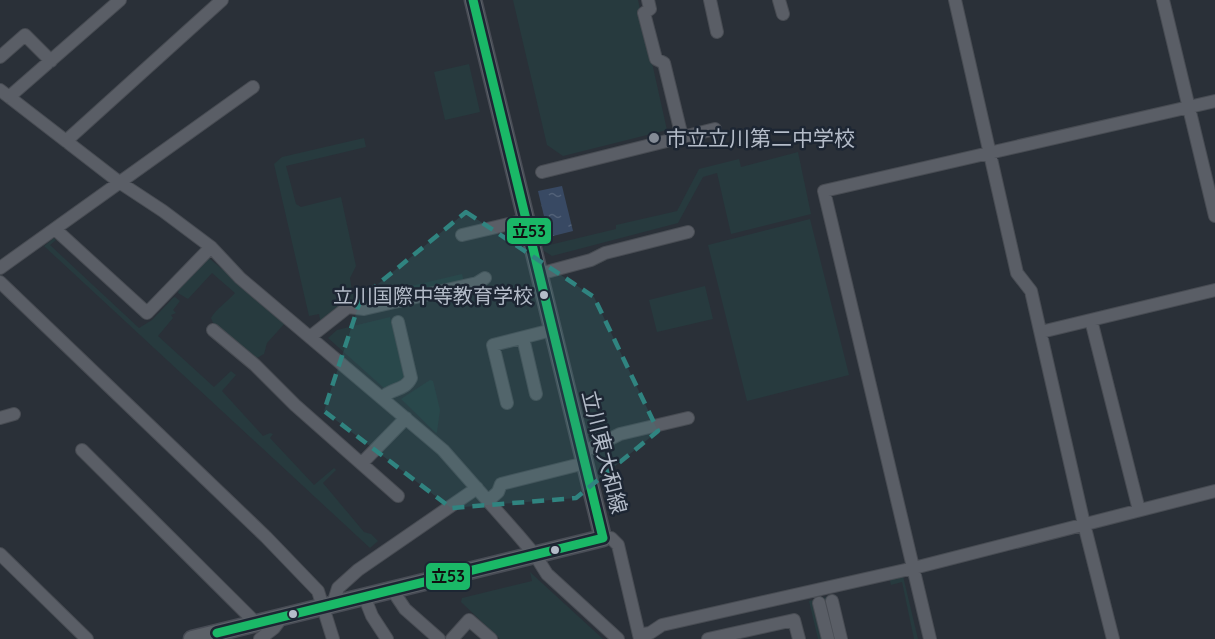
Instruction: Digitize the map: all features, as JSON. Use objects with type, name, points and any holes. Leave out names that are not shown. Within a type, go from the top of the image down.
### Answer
[{"type":"main road","name":"立川東大和線","points":[[192,639],[258,631],[283,616],[603,538],[473,0]]},
{"type":"street","points":[[120,0],[51,61],[5,94],[119,182],[211,247],[240,278],[443,450],[489,500],[548,574],[618,639]]},
{"type":"street","points":[[66,141],[222,0]]},
{"type":"street","points":[[648,0],[650,9],[644,13],[656,59],[664,63],[682,137]]},
{"type":"street","points":[[710,0],[717,32]]},
{"type":"street","points":[[779,0],[783,14]]},
{"type":"street","points":[[956,0],[1017,273],[1030,291],[1041,332],[1084,524],[1113,639]]},
{"type":"street","points":[[1163,0],[1215,216]]},
{"type":"street","points":[[0,57],[25,35],[51,61]]},
{"type":"street","points":[[0,268],[253,87]]},
{"type":"street","points":[[930,639],[824,192],[1215,101]]},
{"type":"street","points":[[542,172],[715,129]]},
{"type":"street","points":[[462,235],[526,220]]},
{"type":"street","points":[[56,230],[147,313],[211,247]]},
{"type":"street","points":[[539,274],[591,260],[605,253],[688,232]]},
{"type":"street","points":[[310,337],[348,307],[364,309],[477,283],[485,278]]},
{"type":"street","points":[[0,282],[266,537],[318,591],[328,605],[333,639]]},
{"type":"street","points":[[1041,332],[1215,290]]},
{"type":"street","points":[[1092,320],[1139,510]]},
{"type":"street","points":[[382,398],[386,393],[405,386],[411,378],[399,322]]},
{"type":"street","points":[[213,330],[255,365],[398,496]]},
{"type":"street","points":[[507,404],[493,345],[552,330]]},
{"type":"street","points":[[523,338],[536,394]]},
{"type":"street","points":[[0,418],[14,414]]},
{"type":"street","points":[[362,463],[406,418]]},
{"type":"street","points":[[489,500],[498,492],[501,484],[583,457],[592,447],[620,434],[688,418]]},
{"type":"street","points":[[82,450],[258,631]]},
{"type":"street","points":[[328,605],[338,588],[358,570],[477,488]]},
{"type":"street","points":[[603,538],[611,538],[618,545],[648,637],[662,624],[914,568],[1215,491]]},
{"type":"street","points":[[0,555],[87,639]]},
{"type":"street","points":[[393,591],[405,609],[439,639]]},
{"type":"street","points":[[364,596],[372,616],[387,639]]},
{"type":"street","points":[[828,639],[826,602],[841,639]]},
{"type":"street","points":[[452,639],[469,620],[491,639]]},
{"type":"street","points":[[708,639],[794,620],[799,639]]},
{"type":"highlighted area","points":[[466,212],[594,297],[658,431],[576,498],[451,508],[324,411],[361,298]]},
{"type":"green space","points":[[513,0],[638,0],[667,130],[563,156],[547,145]]},
{"type":"green space","points":[[469,64],[480,112],[445,120],[434,72]]},
{"type":"green space","points":[[364,138],[366,147],[286,166],[296,204],[301,207],[341,197],[356,266],[350,278],[352,291],[364,297],[462,274],[464,282],[361,306],[321,324],[319,314],[309,316],[274,164],[282,157]]},
{"type":"green space","points":[[798,152],[811,214],[731,234],[717,173],[703,177],[678,223],[552,256],[541,249],[545,246],[616,229],[616,225],[677,211],[699,169],[739,159],[741,167]]},
{"type":"green space","points":[[810,219],[849,375],[747,401],[708,245]]},
{"type":"green space","points":[[54,238],[56,240],[50,245],[139,328],[152,320],[173,298],[180,301],[173,310],[176,313],[171,315],[173,318],[158,336],[214,387],[231,371],[236,375],[222,391],[263,436],[273,434],[270,438],[314,485],[334,468],[336,470],[323,483],[364,532],[371,534],[378,541],[370,548],[44,246]]},
{"type":"green space","points":[[207,259],[210,259],[286,322],[267,343],[264,354],[257,358],[214,325],[211,318],[235,293],[212,273],[188,299],[178,293],[179,289]]},
{"type":"green space","points":[[705,286],[713,319],[657,332],[649,300]]},
{"type":"green space","points":[[390,317],[404,377],[403,380],[384,388],[328,338],[337,330]]},
{"type":"green space","points":[[430,380],[433,381],[440,410],[436,433],[401,399]]},
{"type":"green space","points":[[530,572],[603,639],[500,639],[461,602],[462,598],[532,581]]},
{"type":"green space","points":[[903,576],[918,639],[914,639],[902,582],[891,585],[890,581]]},
{"type":"green space","points":[[836,595],[846,639],[829,601],[813,603],[821,639],[818,639],[809,601]]},
{"type":"water","points":[[562,186],[573,231],[549,237],[538,191]]},
{"type":"transit line","name":"立53","points":[[217,633],[603,538],[473,0]]},
{"type":"place","name":"市立立川第二中学校","points":[[654,138]]},
{"type":"place","name":"立川国際中等教育学校","points":[[544,295]]}]
